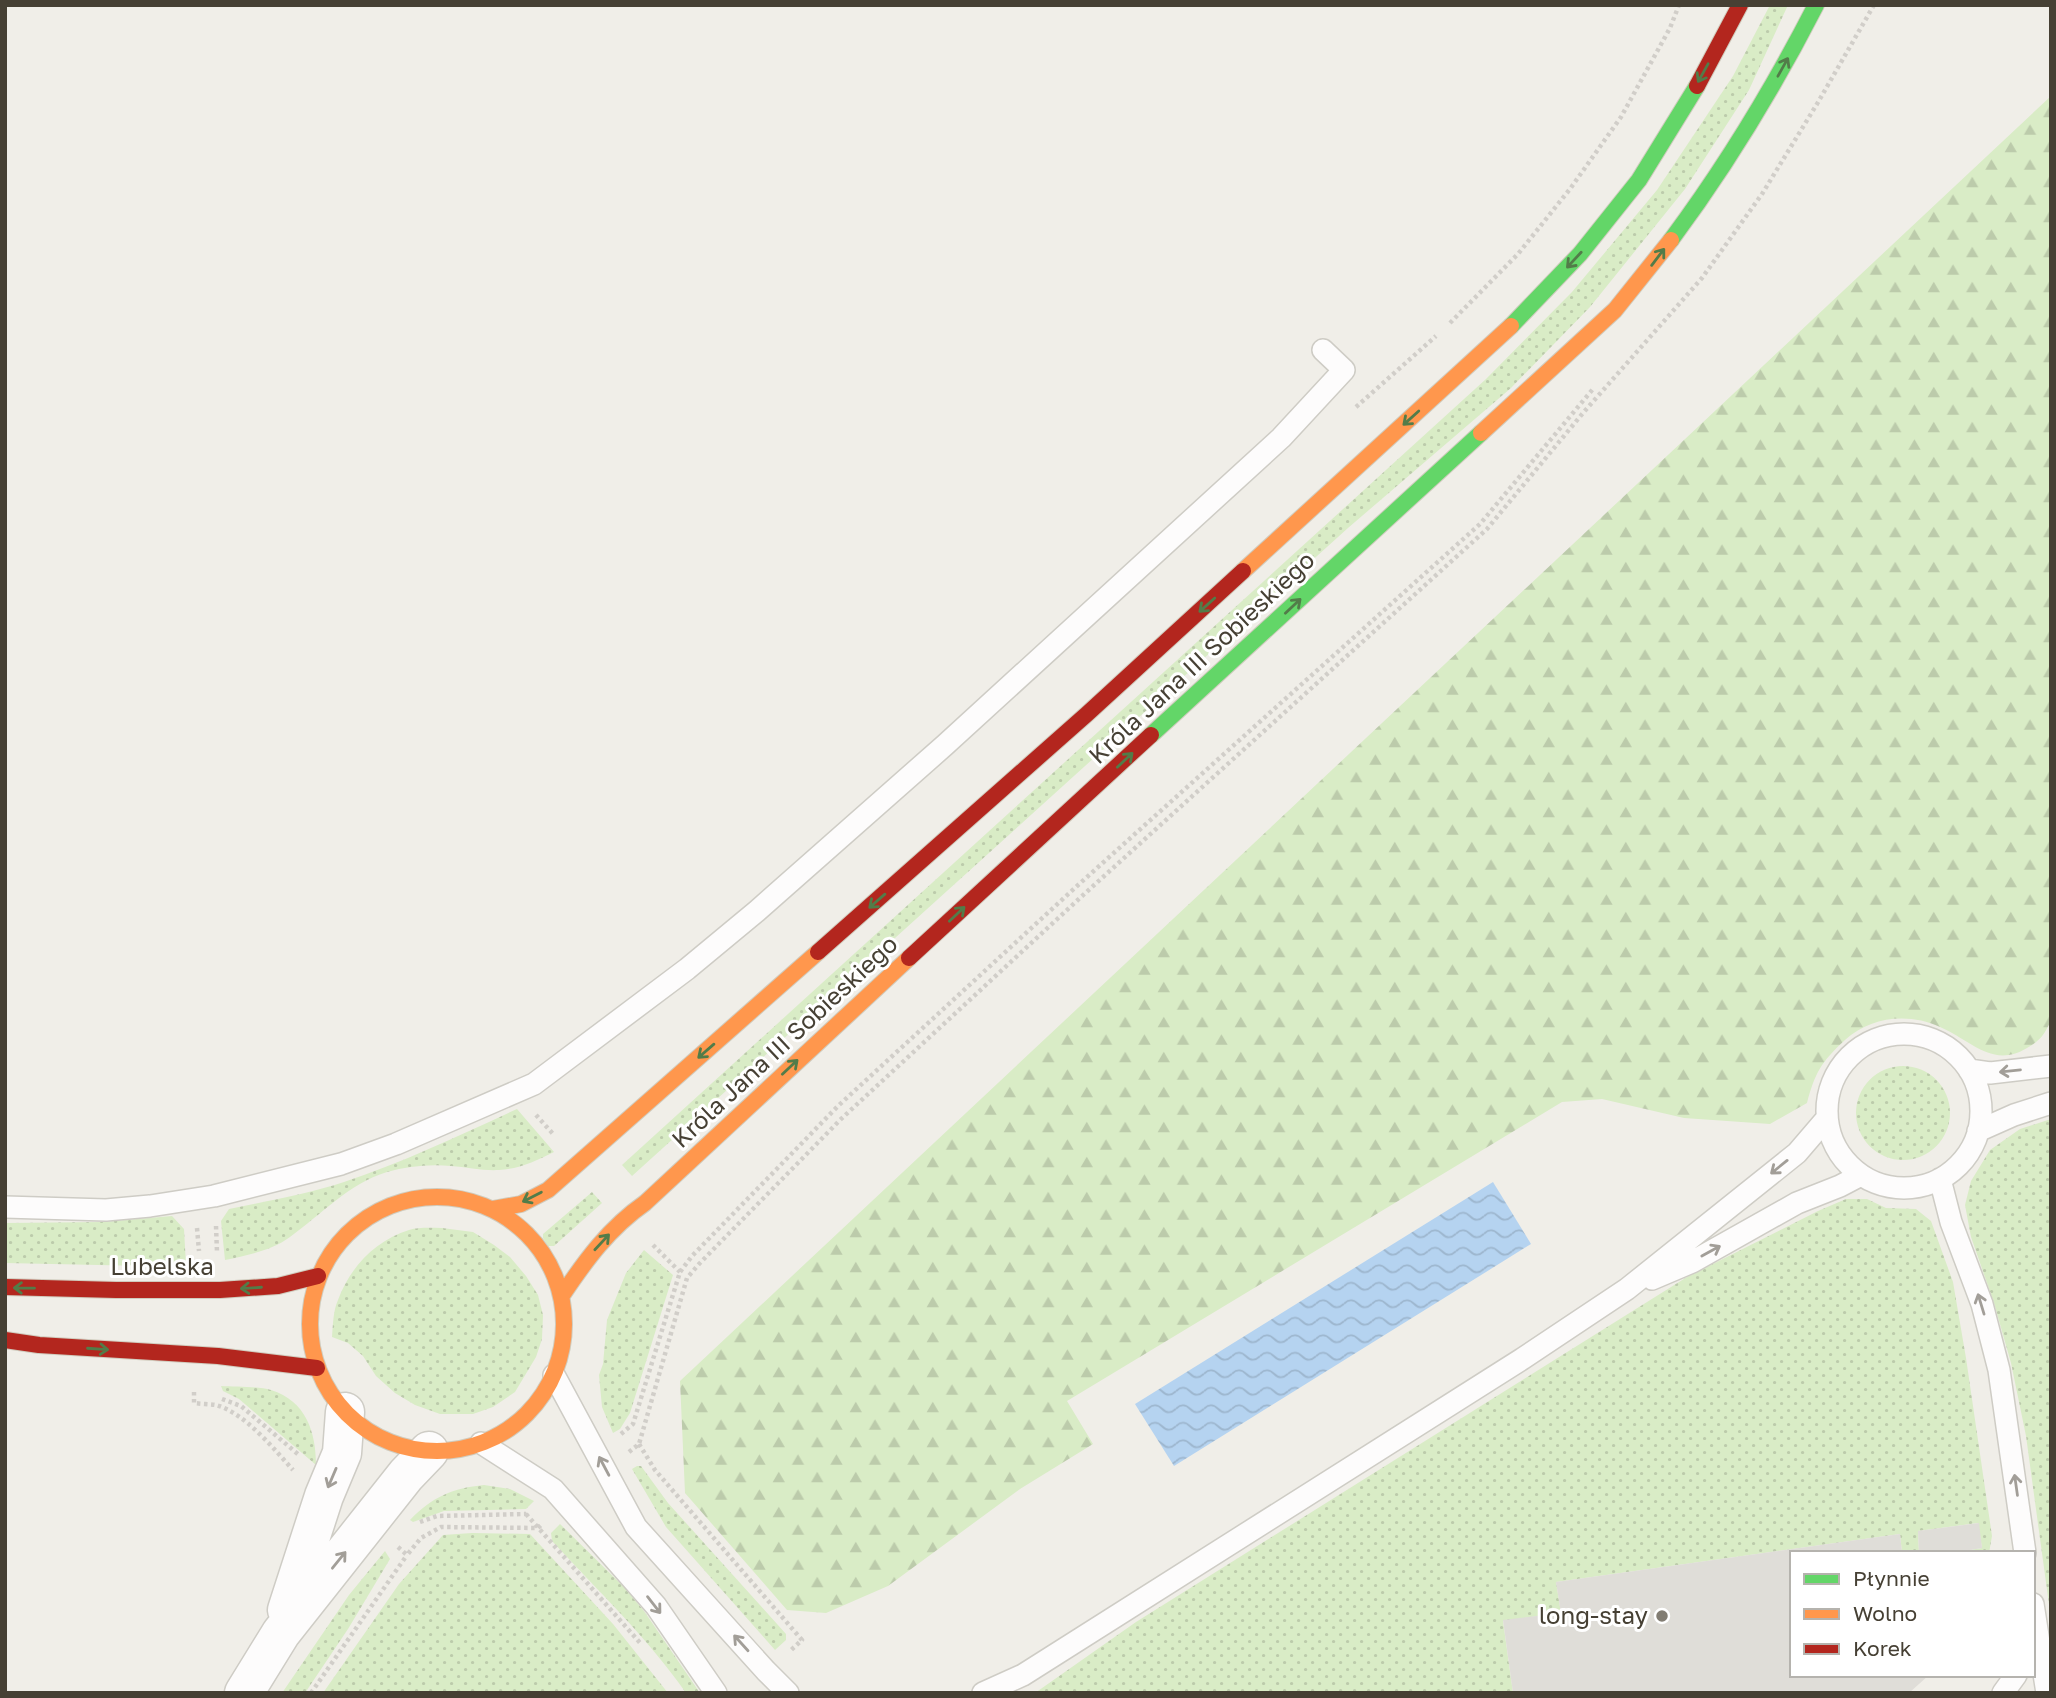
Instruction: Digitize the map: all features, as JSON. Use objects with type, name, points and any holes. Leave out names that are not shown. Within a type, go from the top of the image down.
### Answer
[{"type":"main road","name":"Króla Jana III Sobieskiego","points":[[493,1209],[521,1204],[548,1190],[1067,732],[1511,326],[1580,254],[1639,180],[1690,98],[1740,5]]},
{"type":"main road","name":"Króla Jana III Sobieskiego","points":[[562,1297],[591,1253],[626,1216],[645,1203],[1615,310],[1713,183],[1757,115],[1816,5]]},
{"type":"main road","points":[[442,1197],[468,1200],[493,1209],[530,1237],[555,1275],[562,1297],[564,1337],[554,1375],[532,1409],[517,1423],[500,1435],[481,1443],[447,1451],[429,1451],[405,1447],[383,1439],[345,1412],[334,1399],[317,1368],[309,1322],[318,1276],[347,1234],[368,1217],[391,1205],[416,1198],[442,1197]]},
{"type":"main road","name":"Lubelska","points":[[5,1287],[220,1290],[278,1286],[318,1276]]},
{"type":"main road","points":[[5,1340],[39,1345],[218,1356],[317,1368]]},
{"type":"street","points":[[281,1633],[324,1496],[342,1453],[345,1412]]},
{"type":"street","points":[[244,1693],[281,1633],[406,1475],[429,1451]]},
{"type":"lane","points":[[5,1207],[106,1210],[150,1206],[227,1193],[374,1152],[534,1084],[687,969],[757,911],[945,745],[1281,438],[1344,370],[1323,350]]},
{"type":"lane","points":[[1912,1035],[1934,1040],[1953,1053],[1969,1070],[1980,1100],[1978,1131],[1970,1151],[1957,1167],[1940,1179],[1921,1187],[1900,1188],[1880,1184],[1861,1175],[1848,1165],[1837,1151],[1827,1118],[1828,1096],[1836,1074],[1849,1056],[1868,1043],[1890,1036],[1912,1035]]},
{"type":"lane","points":[[1969,1070],[1990,1073],[2051,1066]]},
{"type":"lane","points":[[1978,1131],[2051,1103]]},
{"type":"lane","points":[[983,1693],[1023,1675],[1511,1367],[1627,1289],[1797,1153],[1827,1118]]},
{"type":"lane","points":[[1627,1289],[1692,1262],[1797,1203],[1861,1175]]},
{"type":"lane","points":[[1940,1179],[1951,1222],[1982,1304],[1999,1370],[2025,1551]]},
{"type":"lane","points":[[554,1375],[636,1527],[788,1693]]},
{"type":"lane","points":[[481,1443],[553,1489],[656,1606],[716,1693]]},
{"type":"lane","points":[[2036,1646],[2047,1693]]},
{"type":"lane","points":[[1003,1693],[1023,1675]]},
{"type":"lane","points":[[2003,1693],[2015,1677]]},
{"type":"path","points":[[1450,324],[1518,254],[1621,117],[1670,28],[1679,5]]},
{"type":"path","points":[[699,1264],[840,1120],[1081,897],[1487,529],[1583,413],[1702,278],[1762,194],[1874,5]]},
{"type":"path","points":[[1353,411],[1440,332]]},
{"type":"path","points":[[680,1272],[692,1256],[838,1106],[1077,886],[1480,524],[1576,407]]},
{"type":"path","points":[[639,1444],[655,1470],[802,1640],[766,1671]]},
{"type":"path","points":[[526,1514],[648,1651]]},
{"type":"path","points":[[311,1693],[407,1555]]},
{"type":"green space","points":[[1770,5],[1788,5],[1749,90],[1685,189],[1590,307],[1511,388],[1348,528],[632,1176],[622,1165],[1486,379],[1572,292],[1657,190],[1733,76]]},
{"type":"green space","points":[[2051,96],[2051,1021],[2042,1037],[2014,1054],[1992,1054],[1928,1022],[1902,1018],[1878,1022],[1855,1032],[1830,1055],[1816,1076],[1807,1103],[1770,1124],[1684,1118],[1602,1099],[1562,1102],[1067,1401],[1093,1444],[1020,1489],[888,1586],[826,1613],[787,1610],[685,1493],[680,1381]]},
{"type":"green space","points":[[1894,1066],[1912,1066],[1937,1079],[1947,1095],[1950,1113],[1947,1131],[1937,1147],[1912,1160],[1894,1160],[1869,1147],[1856,1122],[1856,1104],[1869,1079]]},
{"type":"green space","points":[[517,1109],[554,1152],[527,1164],[506,1169],[435,1165],[387,1172],[360,1184],[336,1200],[283,1242],[259,1252],[225,1260],[221,1221],[229,1209],[344,1182],[410,1157]]},
{"type":"green space","points":[[2051,1119],[2051,1619],[2026,1436],[2011,1363],[1971,1237],[1965,1205],[1971,1181],[1990,1150],[2020,1129]]},
{"type":"green space","points":[[592,1192],[602,1203],[554,1246],[548,1246],[543,1234]]},
{"type":"green space","points":[[1846,1199],[1867,1199],[1886,1208],[1916,1209],[1931,1221],[1953,1282],[1992,1536],[1989,1551],[1964,1551],[1982,1548],[1978,1523],[1918,1531],[1919,1551],[1902,1551],[1900,1534],[1556,1582],[1561,1613],[1503,1621],[1513,1693],[1035,1693],[1136,1622],[1687,1277]]},
{"type":"green space","points":[[172,1216],[184,1229],[186,1265],[5,1263],[5,1223],[103,1222]]},
{"type":"green space","points":[[442,1228],[473,1232],[510,1257],[538,1295],[543,1315],[542,1339],[536,1357],[515,1392],[493,1407],[473,1414],[440,1414],[415,1405],[395,1393],[376,1376],[363,1356],[348,1343],[332,1337],[334,1313],[343,1288],[366,1256],[386,1241],[409,1230]]},
{"type":"green space","points":[[644,1250],[673,1275],[630,1413],[620,1429],[613,1433],[602,1407],[599,1375],[603,1364],[607,1320],[626,1273]]},
{"type":"green space","points":[[221,1386],[271,1390],[293,1402],[307,1419],[314,1441],[316,1465],[239,1399],[223,1391]]},
{"type":"green space","points":[[641,1466],[668,1503],[786,1634],[786,1640],[775,1650],[666,1527],[632,1469]]},
{"type":"green space","points":[[484,1485],[510,1489],[534,1501],[526,1509],[444,1511],[413,1522],[410,1520],[426,1505],[444,1495]]},
{"type":"green space","points":[[560,1524],[624,1587],[644,1611],[700,1693],[686,1693],[639,1633],[552,1541],[551,1533]]},
{"type":"green space","points":[[530,1534],[613,1624],[668,1693],[323,1693],[399,1584],[443,1535]]},
{"type":"green space","points":[[385,1551],[390,1559],[305,1693],[282,1693],[349,1595]]},
{"type":"shaded area","points":[[1979,1523],[1982,1548],[1964,1551],[1919,1551],[1918,1531]]},
{"type":"shaded area","name":"long-stay","points":[[1900,1534],[1902,1551],[1790,1551],[1790,1677],[1927,1677],[1909,1693],[1513,1693],[1503,1620],[1561,1613],[1556,1582]]},
{"type":"water","points":[[1493,1182],[1531,1244],[1174,1466],[1135,1404]]},
{"type":"traffic: fast","points":[[1671,240],[1748,125],[1816,5]]},
{"type":"traffic: fast","points":[[1511,326],[1580,254],[1639,180],[1697,86]]},
{"type":"traffic: fast","points":[[1151,735],[1481,433]]},
{"type":"traffic: slow","points":[[1481,433],[1615,310],[1671,240]]},
{"type":"traffic: slow","points":[[1243,571],[1511,326]]},
{"type":"traffic: slow","points":[[493,1209],[521,1204],[548,1190],[818,952]]},
{"type":"traffic: slow","points":[[561,1297],[589,1258],[620,1223],[645,1203],[909,958]]},
{"type":"traffic: slow","points":[[437,1197],[474,1202],[508,1218],[527,1234],[543,1253],[559,1287],[564,1324],[559,1361],[543,1395],[527,1414],[508,1430],[474,1446],[437,1451],[400,1446],[366,1430],[347,1414],[331,1395],[315,1361],[310,1324],[315,1287],[331,1253],[347,1234],[366,1218],[400,1202],[437,1197]]},
{"type":"traffic: jam","points":[[1697,86],[1740,5]]},
{"type":"traffic: jam","points":[[818,952],[1087,714],[1243,571]]},
{"type":"traffic: jam","points":[[909,958],[1151,735]]},
{"type":"traffic: jam","points":[[5,1287],[220,1290],[278,1286],[318,1276]]},
{"type":"traffic: jam","points":[[5,1340],[39,1345],[218,1356],[317,1368]]},
{"type":"place","name":"long-stay","points":[[1662,1616]]}]
